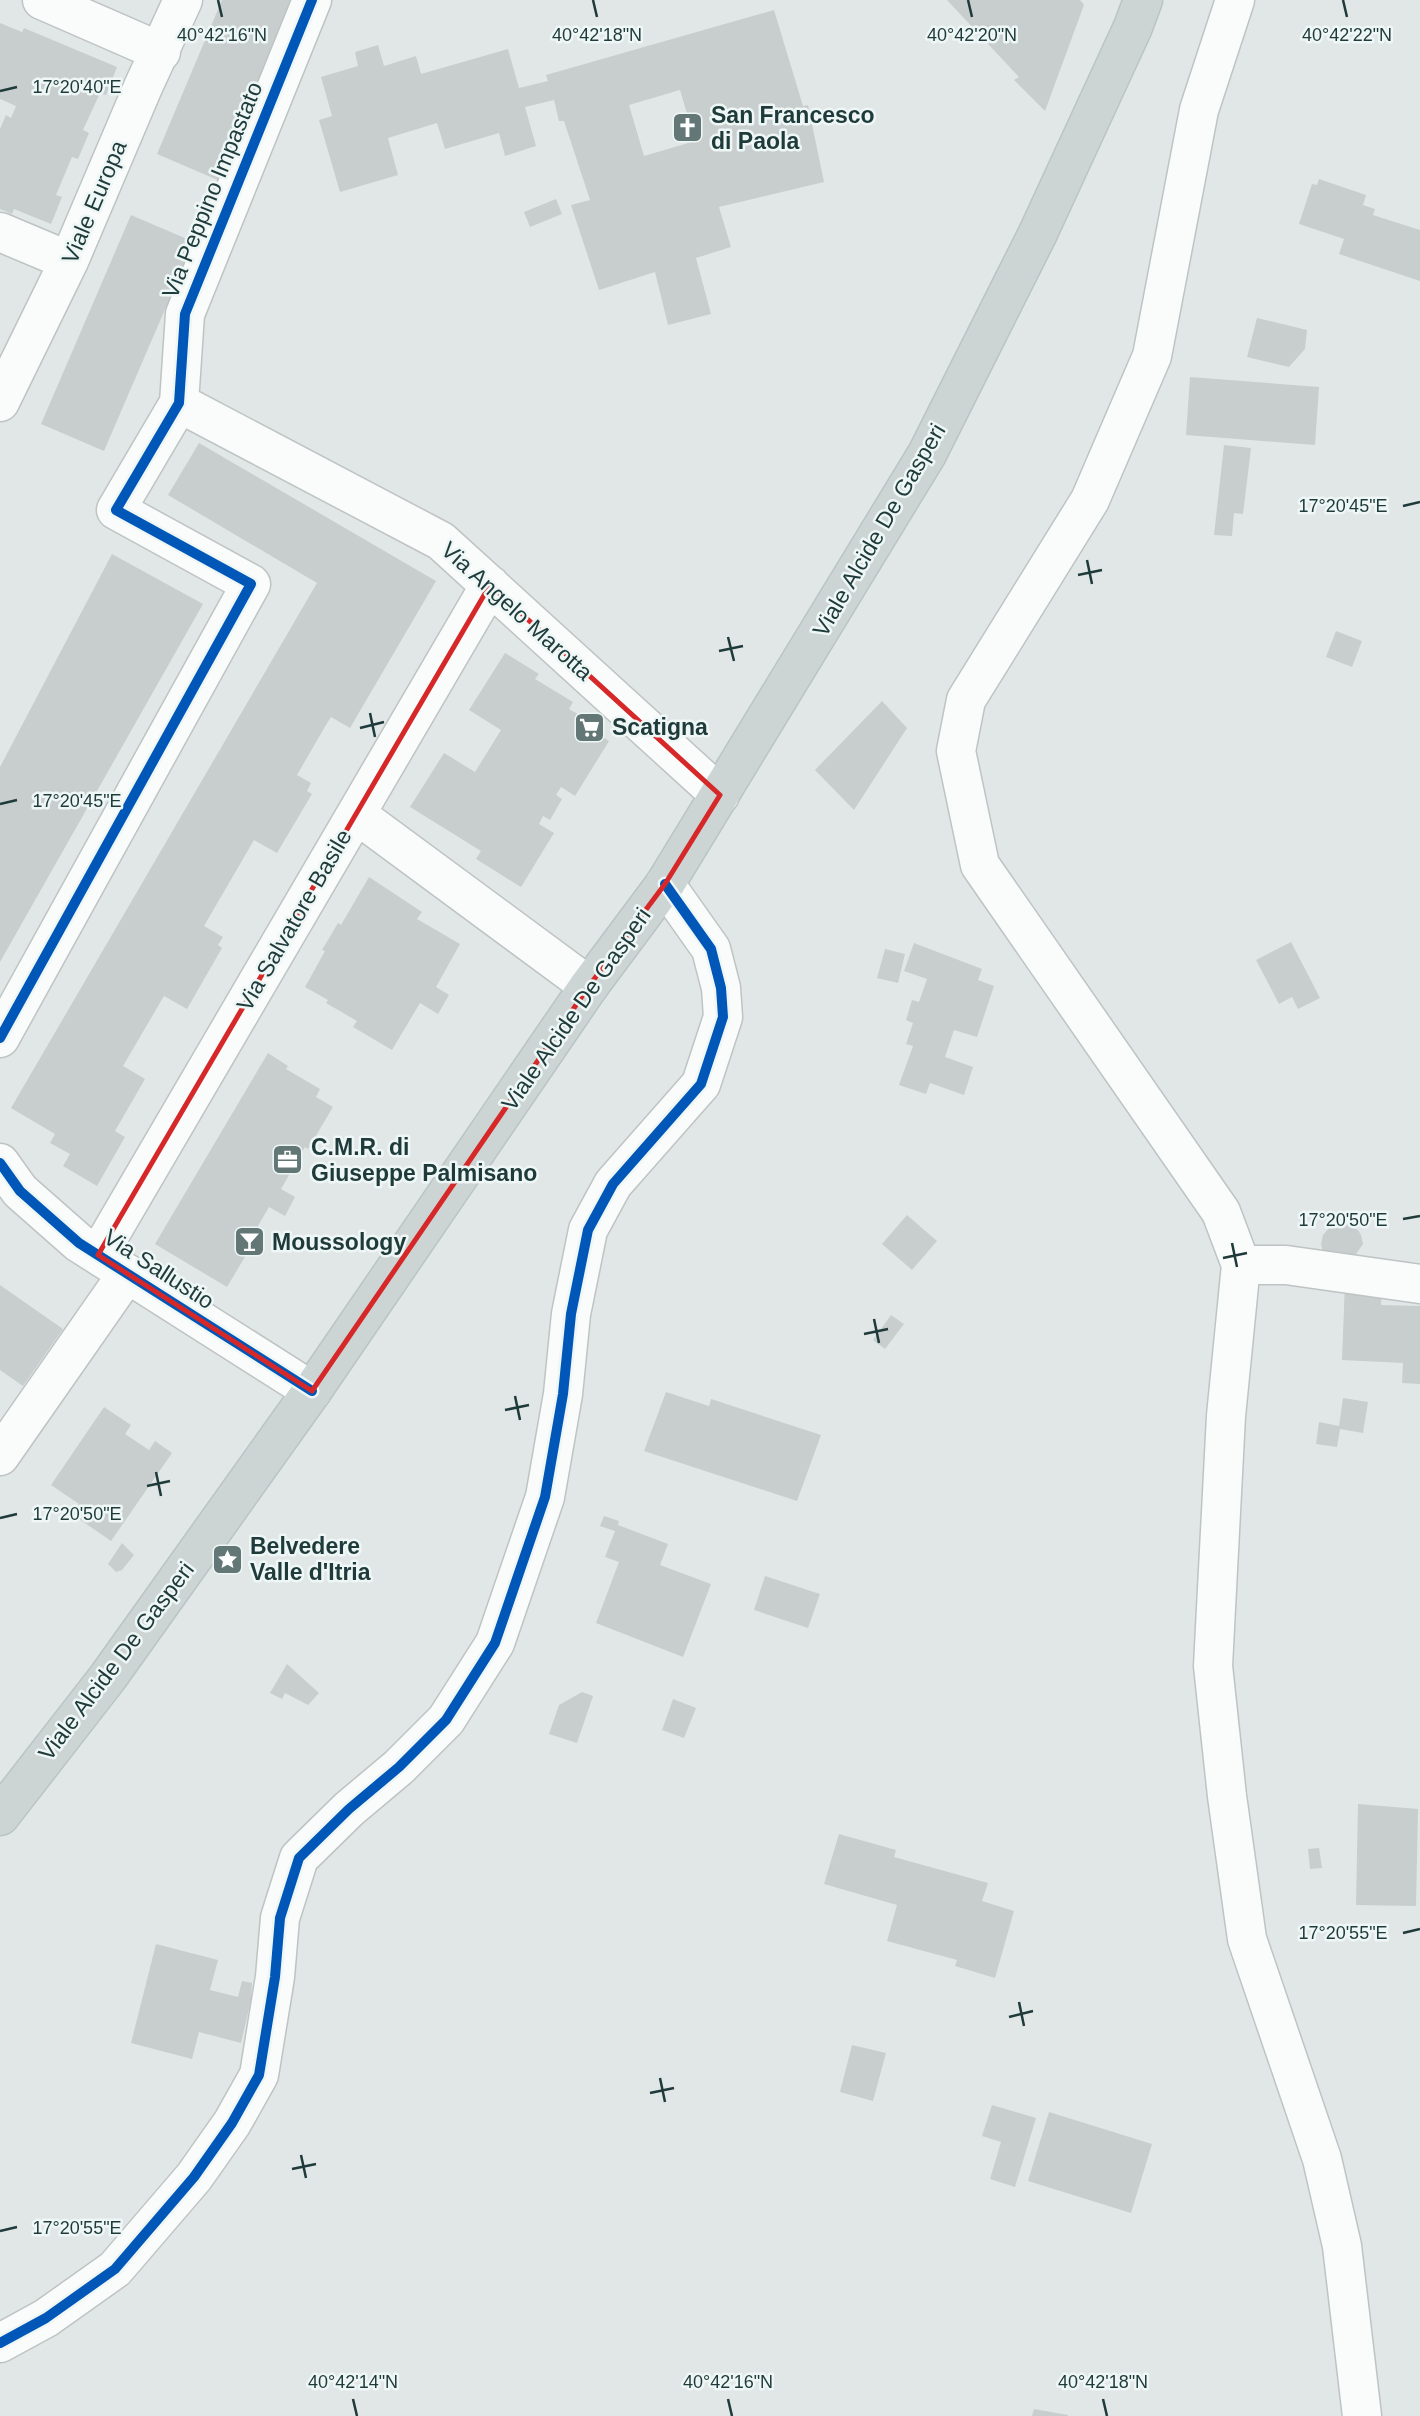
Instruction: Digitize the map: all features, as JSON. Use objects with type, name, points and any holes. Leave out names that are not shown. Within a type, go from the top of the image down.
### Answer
[{"type":"main road","name":"Viale Alcide De Gasperi","points":[[0,1816],[108,1677],[312,1391],[589,986],[665,884],[927,454],[1038,233],[1143,0]]},
{"type":"street","points":[[43,0],[161,52]]},
{"type":"street","name":"Viale Europa","points":[[0,402],[69,261],[183,0]]},
{"type":"street","name":"Via Peppino Impastato","points":[[178,403],[185,314],[312,0]]},
{"type":"street","points":[[1235,0],[1199,110],[1152,356],[1090,500],[966,700],[956,751],[980,865],[1221,1212],[1241,1265],[1226,1416],[1213,1666],[1227,1796],[1247,1939],[1322,2159],[1342,2246],[1362,2416]]},
{"type":"street","points":[[0,232],[69,261]]},
{"type":"street","points":[[0,1038],[251,584],[116,510],[178,403]]},
{"type":"street","name":"Via Angelo Marotta","points":[[178,403],[441,541],[720,795]]},
{"type":"street","name":"Via Salvatore Basile","points":[[113,1265],[356,814],[490,585]]},
{"type":"street","points":[[356,814],[589,986]]},
{"type":"street","points":[[0,2343],[46,2318],[115,2269],[194,2178],[232,2123],[259,2075],[275,1977],[280,1918],[299,1858],[349,1808],[399,1767],[446,1720],[495,1643],[545,1497],[563,1394],[571,1314],[588,1230],[613,1184],[701,1084],[723,1017],[722,988],[711,949],[665,884]]},
{"type":"street","name":"Via Sallustio","points":[[0,1163],[20,1191],[79,1243],[312,1391]]},
{"type":"street","name":"Via Sallustio","points":[[0,1456],[113,1265]]},
{"type":"street","points":[[1241,1265],[1286,1265],[1420,1284]]},
{"type":"highlighted area","points":[[490,585],[720,795],[665,884],[589,986],[312,1391],[98,1255]]},
{"type":"building","points":[[222,0],[298,0],[220,181],[157,154]]},
{"type":"building","points":[[947,0],[1080,0],[1084,5],[1045,111],[1014,80],[1019,77]]},
{"type":"building","points":[[774,10],[803,106],[808,105],[824,182],[719,207],[731,247],[696,258],[711,314],[668,325],[655,272],[599,290],[571,205],[590,200],[564,121],[559,121],[554,100],[525,107],[536,146],[505,156],[499,133],[445,149],[437,123],[388,138],[398,175],[340,192],[319,120],[332,116],[321,77],[358,66],[355,52],[378,45],[384,66],[416,56],[421,74],[508,49],[519,88],[548,81],[546,75]],"holes":[[[680,90],[695,141],[644,156],[629,105]]]},
{"type":"building","points":[[0,23],[22,32],[24,28],[117,67],[106,95],[100,93],[83,130],[89,133],[78,159],[72,157],[56,195],[62,197],[51,224],[14,209],[12,214],[0,209],[0,129],[6,115],[11,118],[16,106],[0,99]]},
{"type":"building","points":[[1319,179],[1366,195],[1363,205],[1375,209],[1373,215],[1420,230],[1420,281],[1339,254],[1344,239],[1299,224],[1312,184],[1317,185]]},
{"type":"building","points":[[556,199],[562,214],[530,227],[524,212]]},
{"type":"building","points":[[131,215],[194,242],[104,451],[41,424]]},
{"type":"building","points":[[1257,318],[1307,330],[1305,349],[1289,367],[1247,357]]},
{"type":"building","points":[[1190,377],[1319,387],[1315,445],[1186,435]]},
{"type":"building","points":[[199,443],[436,581],[350,728],[331,717],[326,725],[297,775],[311,783],[307,791],[312,794],[277,853],[254,840],[204,926],[223,937],[218,945],[222,948],[187,1009],[164,996],[123,1066],[145,1079],[115,1131],[125,1137],[97,1186],[63,1166],[70,1154],[50,1143],[55,1134],[11,1108],[317,583],[168,495]]},
{"type":"building","points":[[1224,445],[1251,448],[1243,514],[1234,513],[1232,536],[1214,535]]},
{"type":"building","points":[[112,554],[203,604],[0,962],[0,767]]},
{"type":"building","points":[[1336,631],[1362,641],[1352,667],[1326,657]]},
{"type":"building","points":[[505,653],[539,674],[535,679],[573,702],[569,709],[595,724],[591,730],[609,741],[575,796],[561,787],[556,795],[562,799],[550,820],[543,816],[539,824],[554,833],[521,887],[476,859],[481,851],[410,807],[444,753],[475,772],[501,730],[469,710]]},
{"type":"building","points":[[882,701],[907,728],[854,810],[815,770]]},
{"type":"building","points":[[369,877],[422,912],[417,919],[460,944],[436,987],[449,995],[438,1014],[420,1003],[392,1050],[353,1027],[357,1021],[305,987],[325,951],[322,950],[338,923],[341,925]]},
{"type":"building","points":[[1291,942],[1320,998],[1298,1009],[1292,997],[1279,1004],[1256,960]]},
{"type":"building","points":[[914,943],[982,969],[978,980],[994,986],[977,1037],[954,1030],[945,1057],[973,1067],[964,1095],[930,1083],[926,1094],[899,1085],[913,1046],[906,1044],[913,1023],[906,1020],[912,1000],[919,1002],[927,979],[904,971]]},
{"type":"building","points":[[885,949],[905,954],[898,983],[877,978]]},
{"type":"building","points":[[268,1053],[288,1066],[286,1069],[320,1089],[316,1097],[333,1107],[308,1149],[305,1147],[281,1189],[295,1197],[285,1216],[269,1207],[245,1248],[249,1250],[227,1287],[155,1244]]},
{"type":"building","points":[[907,1215],[937,1241],[912,1270],[882,1244]]},
{"type":"building","points":[[1344,1223],[1358,1230],[1361,1235],[1363,1244],[1354,1257],[1323,1252],[1323,1235],[1329,1228]]},
{"type":"building","points":[[1345,1282],[1382,1284],[1381,1305],[1420,1306],[1420,1384],[1402,1383],[1403,1363],[1342,1360]]},
{"type":"building","points":[[0,1285],[63,1329],[23,1386],[0,1370]]},
{"type":"building","points":[[891,1315],[904,1324],[885,1349],[873,1340]]},
{"type":"building","points":[[666,1392],[709,1406],[711,1399],[821,1435],[797,1501],[644,1451]]},
{"type":"building","points":[[1343,1398],[1368,1402],[1363,1433],[1340,1429],[1337,1447],[1316,1444],[1319,1422],[1339,1426]]},
{"type":"building","points":[[104,1407],[131,1425],[125,1434],[149,1450],[155,1441],[172,1453],[111,1541],[72,1514],[79,1504],[51,1485]]},
{"type":"building","points":[[604,1516],[619,1521],[618,1525],[668,1544],[660,1565],[711,1584],[683,1657],[596,1623],[619,1562],[605,1557],[615,1531],[600,1526]]},
{"type":"building","points":[[122,1543],[134,1555],[122,1570],[116,1572],[108,1564]]},
{"type":"building","points":[[765,1576],[820,1594],[808,1628],[754,1610]]},
{"type":"building","points":[[287,1664],[319,1693],[308,1705],[285,1693],[282,1699],[270,1693]]},
{"type":"building","points":[[582,1692],[593,1696],[577,1743],[549,1734],[559,1705]]},
{"type":"building","points":[[673,1699],[696,1708],[684,1738],[662,1730]]},
{"type":"building","points":[[1358,1804],[1418,1809],[1416,1906],[1356,1905]]},
{"type":"building","points":[[839,1834],[896,1850],[894,1857],[988,1883],[982,1901],[1014,1911],[995,1978],[955,1966],[957,1960],[887,1941],[897,1905],[824,1884]]},
{"type":"building","points":[[1319,1848],[1322,1868],[1310,1869],[1308,1849]]},
{"type":"building","points":[[156,1944],[218,1960],[210,1990],[238,1997],[242,1981],[252,1983],[241,2043],[199,2032],[192,2059],[131,2043]]},
{"type":"building","points":[[852,2045],[886,2053],[873,2101],[840,2092]]},
{"type":"building","points":[[992,2105],[1036,2118],[1015,2187],[990,2179],[1001,2142],[982,2136]]},
{"type":"building","points":[[1049,2112],[1152,2144],[1131,2213],[1028,2181]]},
{"type":"building","points":[[1034,2409],[1068,2415],[1068,2416],[1032,2416]]},
{"type":"cycle path","points":[[0,1038],[251,584],[116,510],[179,403],[185,314],[312,0]]},
{"type":"cycle path","points":[[0,2343],[46,2318],[115,2269],[194,2177],[232,2123],[259,2075],[275,1977],[280,1918],[299,1858],[446,1720],[495,1643],[545,1497],[563,1394],[571,1314],[588,1230],[613,1184],[701,1084],[723,1017],[721,988],[711,949],[665,884]]},
{"type":"cycle path","points":[[0,1163],[20,1191],[79,1243],[312,1391]]},
{"type":"place","name":"San Francesco di Paola","points":[[688,128]]},
{"type":"place","name":"Scatigna","points":[[589,727]]},
{"type":"place","name":"C.M.R. di Giuseppe Palmisano","points":[[288,1160]]},
{"type":"place","name":"Moussology","points":[[249,1242]]},
{"type":"place","name":"Belvedere Valle d'Itria","points":[[227,1559]]}]
